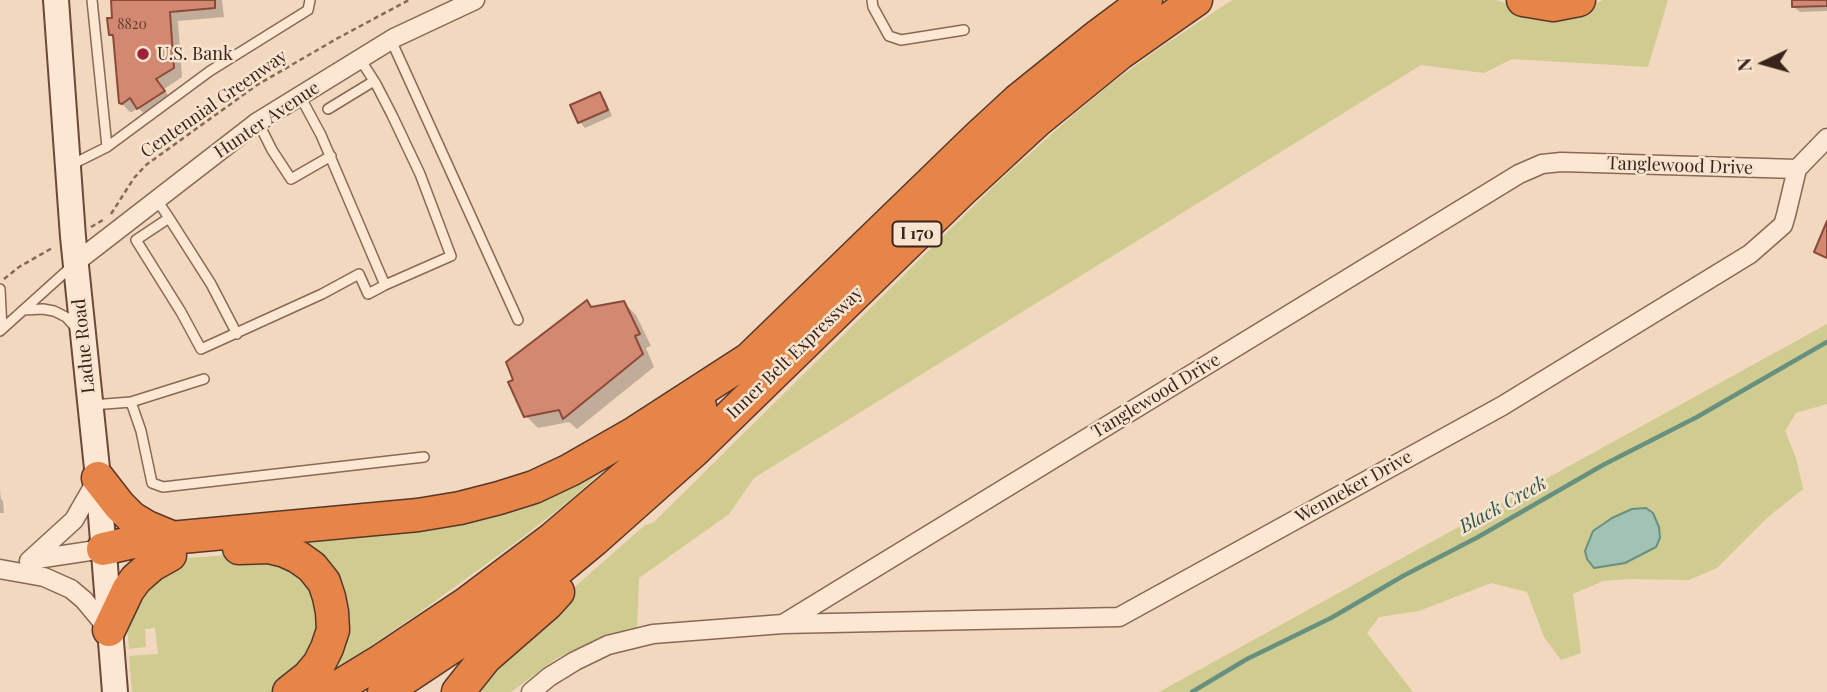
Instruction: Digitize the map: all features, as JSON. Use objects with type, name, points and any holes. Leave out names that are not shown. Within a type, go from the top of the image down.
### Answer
[{"type":"highway","name":"Inner Belt Expressway","points":[[330,692],[467,603],[552,539],[634,469],[1007,110],[1078,51],[1146,0]]},
{"type":"highway","name":"Inner Belt Expressway","points":[[384,692],[467,637],[536,587],[594,540],[655,487],[1038,120],[1119,54],[1196,0]]},
{"type":"highway","points":[[1523,0],[1553,5],[1579,0]]},
{"type":"highway","points":[[103,549],[141,557],[171,546],[418,515],[499,498],[534,487],[599,455],[749,359]]},
{"type":"highway","points":[[98,478],[130,516],[171,546],[269,547],[285,551],[312,567],[324,582],[329,597],[332,630],[319,664],[289,692]]},
{"type":"highway","points":[[458,692],[485,658],[547,604],[655,487]]},
{"type":"highway","points":[[109,630],[136,579],[171,546]]},
{"type":"main road","name":"Ladue Road","points":[[56,0],[68,167],[67,254],[84,337],[115,692]]},
{"type":"street","name":"Hunter Avenue","points":[[67,254],[157,200],[258,122],[391,40],[475,0]]},
{"type":"street","points":[[1797,169],[1827,138]]},
{"type":"street","name":"Tanglewood Drive","points":[[531,692],[575,661],[608,645],[653,634],[783,624],[1519,174],[1542,164],[1561,162],[1797,169]]},
{"type":"street","name":"Wenneker Drive","points":[[783,624],[1119,617],[1502,406],[1750,254],[1783,225],[1797,169]]},
{"type":"street","points":[[29,561],[74,520],[98,478]]},
{"type":"street","points":[[0,568],[103,549]]},
{"type":"street","points":[[0,568],[20,571],[71,589],[109,630]]},
{"type":"lane","points":[[92,0],[107,147]]},
{"type":"lane","points":[[68,167],[107,147],[210,71],[308,10],[310,0]]},
{"type":"lane","points":[[872,0],[889,36],[901,40],[964,30]]},
{"type":"lane","points":[[391,40],[518,320]]},
{"type":"lane","points":[[169,218],[136,240],[201,349],[359,274],[368,294],[451,256],[419,174],[374,81],[360,59]]},
{"type":"lane","points":[[328,109],[374,81]]},
{"type":"lane","points":[[300,96],[331,156],[385,285]]},
{"type":"lane","points":[[258,122],[291,179],[331,156]]},
{"type":"lane","points":[[157,200],[211,284],[237,334]]},
{"type":"lane","points":[[1,328],[23,310],[67,254]]},
{"type":"lane","points":[[1,328],[2,285]]},
{"type":"lane","points":[[23,310],[54,310],[66,317],[84,337]]},
{"type":"lane","points":[[90,405],[131,402],[204,379]]},
{"type":"lane","points":[[131,402],[141,431],[152,483],[163,487],[424,457]]},
{"type":"path","name":"Centennial Greenway","points":[[88,228],[112,213],[134,178],[146,165],[257,85],[409,0]]},
{"type":"path","points":[[2,285],[19,267],[67,254]]},
{"type":"shaded area","points":[[1232,0],[1496,0],[1530,12],[1581,10],[1603,0],[1668,0],[1648,67],[1512,59],[1484,73],[1421,65],[754,478],[729,514],[639,578],[637,628],[611,634],[557,658],[511,692],[468,692],[502,651],[645,525],[653,523],[998,182],[1113,82]]},
{"type":"shaded area","points":[[1827,324],[1827,404],[1796,413],[1785,431],[1796,458],[1803,489],[1768,517],[1717,568],[1689,580],[1603,581],[1573,594],[1581,653],[1561,660],[1544,637],[1527,592],[1491,583],[1419,611],[1379,617],[1367,633],[1413,692],[1159,692]]},
{"type":"shaded area","points":[[609,466],[515,543],[315,684],[341,626],[278,540]]},
{"type":"shaded area","points":[[1646,508],[1653,513],[1659,527],[1660,538],[1656,547],[1625,563],[1594,568],[1585,551],[1593,531],[1632,509]]},
{"type":"shaded area","points":[[254,553],[314,581],[323,636],[280,692],[132,692],[129,656],[158,654],[155,628],[145,629],[146,647],[129,649],[127,624],[130,604],[172,561]]},
{"type":"building","points":[[111,0],[215,0],[215,8],[170,12],[174,68],[156,79],[165,91],[137,109],[130,98],[122,104],[119,103],[113,35],[109,35],[107,18],[112,18]]},
{"type":"building","points":[[1792,0],[1827,0],[1827,6],[1792,7]]},
{"type":"building","points":[[600,92],[608,110],[578,123],[570,105]]},
{"type":"building","points":[[1827,221],[1827,258],[1814,252]]},
{"type":"building","points":[[587,300],[591,307],[624,301],[640,334],[635,336],[643,354],[563,419],[559,410],[524,417],[508,382],[513,380],[506,362]]},
{"type":"waterway","name":"Black Creek","points":[[1192,692],[1247,659],[1331,618],[1478,537],[1603,465],[1697,417],[1827,342]]},
{"type":"place","name":"U.S. Bank","points":[[143,54]]}]
